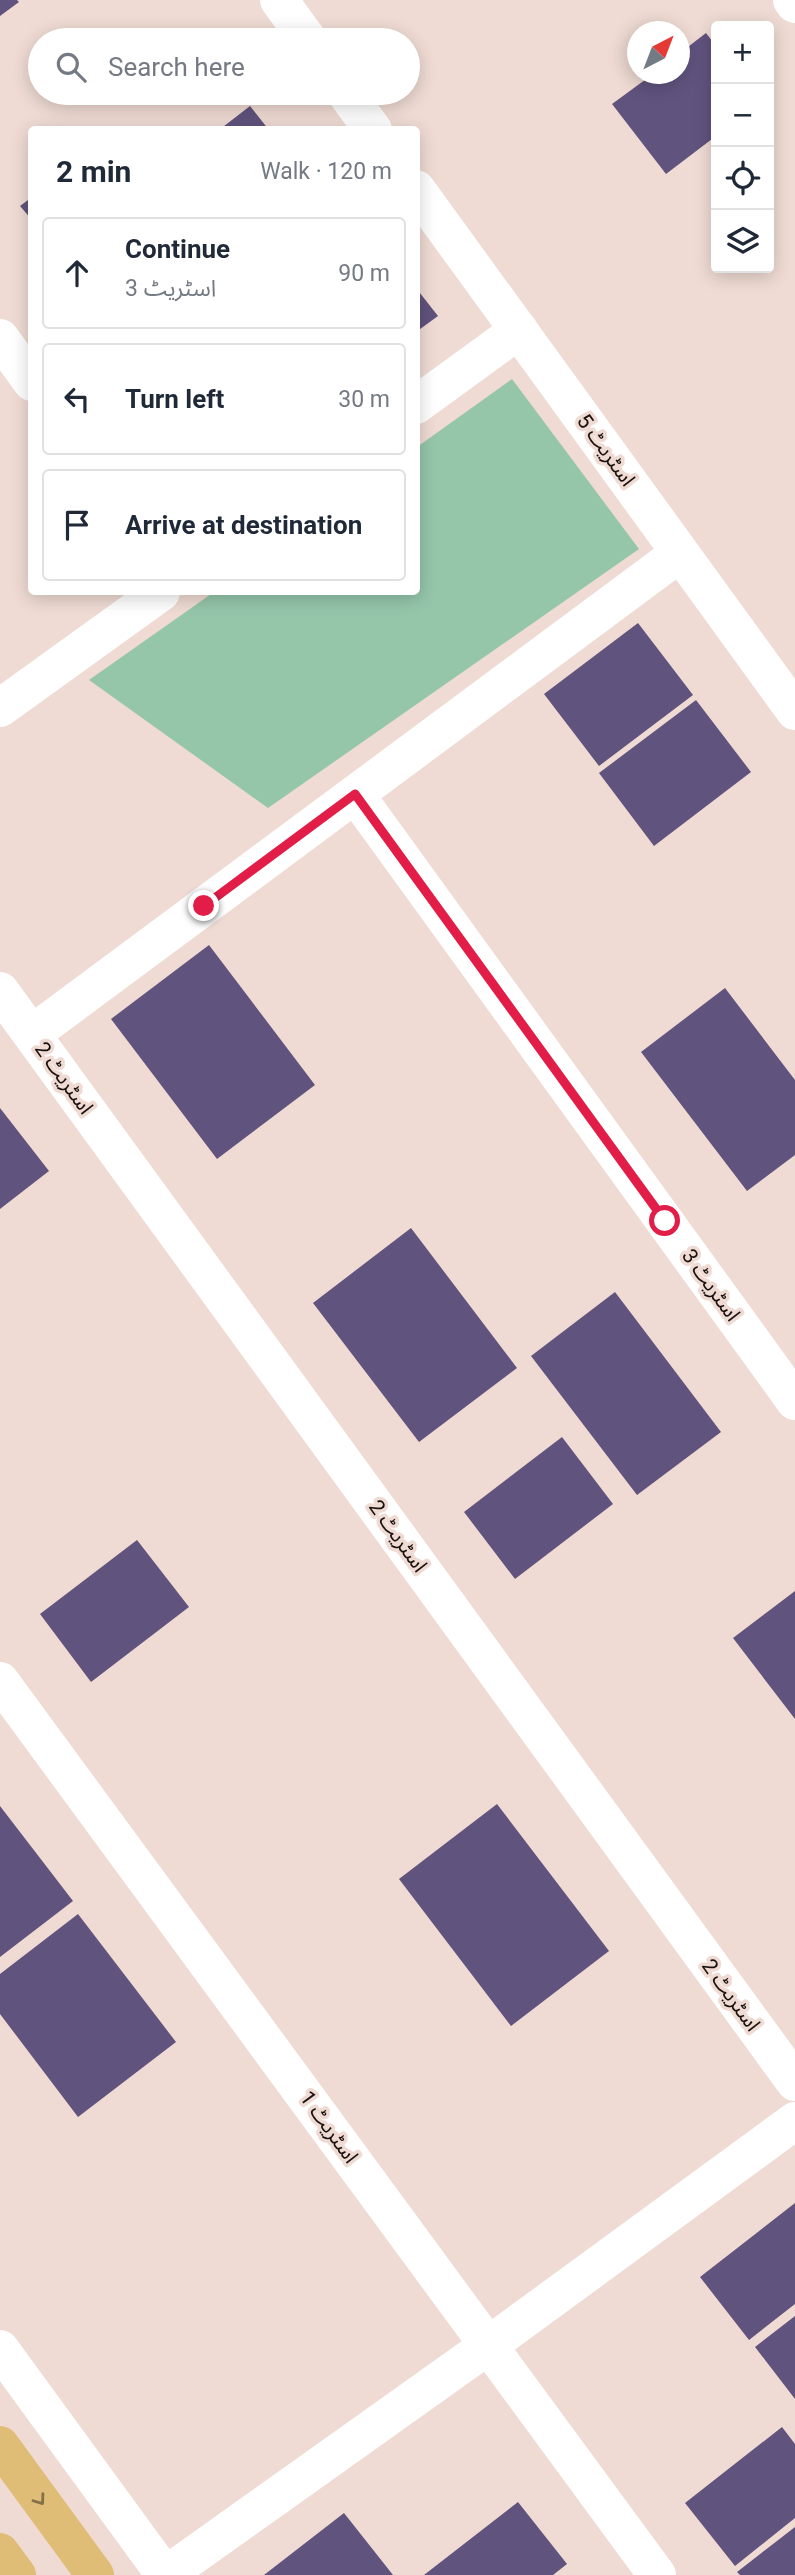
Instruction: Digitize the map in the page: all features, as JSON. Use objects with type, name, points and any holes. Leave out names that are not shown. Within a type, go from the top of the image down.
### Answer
[{"type":"main road","points":[[0,2445],[95,2575]]},
{"type":"main road","points":[[0,2552],[17,2575]]},
{"type":"street","points":[[279,0],[299,28]]},
{"type":"street","points":[[355,105],[370,126]]},
{"type":"street","name":"اسٹریٹ 5","points":[[420,194],[795,710]]},
{"type":"street","points":[[420,402],[519,330]]},
{"type":"street","points":[[0,338],[28,376]]},
{"type":"street","points":[[32,1034],[680,553]]},
{"type":"street","points":[[0,708],[157,595]]},
{"type":"street","name":"اسٹریٹ 3","points":[[355,794],[795,1401]]},
{"type":"street","name":"اسٹریٹ 2","points":[[0,990],[795,2082]]},
{"type":"street","name":"اسٹریٹ 1","points":[[0,1681],[657,2575]]},
{"type":"street","points":[[0,2349],[165,2575],[489,2345],[795,2121]]},
{"type":"green space","points":[[512,379],[639,549],[268,808],[89,680],[210,595],[420,595],[420,445]]},
{"type":"building","points":[[0,0],[17,0],[19,2],[0,16]]},
{"type":"building","points":[[706,33],[711,40],[711,140],[666,174],[612,104],[639,84],[690,84],[690,45]]},
{"type":"building","points":[[250,106],[266,126],[224,126]]},
{"type":"building","points":[[28,200],[28,215],[20,206]]},
{"type":"building","points":[[420,293],[438,316],[420,329]]},
{"type":"building","points":[[638,623],[693,695],[599,766],[544,694]]},
{"type":"building","points":[[696,700],[751,772],[654,846],[599,773]]},
{"type":"building","points":[[209,945],[315,1085],[217,1159],[111,1019]]},
{"type":"building","points":[[725,988],[795,1080],[795,1155],[747,1191],[641,1052]]},
{"type":"building","points":[[0,1108],[49,1171],[0,1209]]},
{"type":"building","points":[[411,1228],[517,1368],[419,1442],[313,1303]]},
{"type":"building","points":[[615,1292],[721,1432],[637,1495],[531,1356]]},
{"type":"building","points":[[562,1437],[613,1504],[515,1579],[464,1512]]},
{"type":"building","points":[[137,1540],[189,1607],[91,1682],[40,1614]]},
{"type":"building","points":[[795,1591],[795,1719],[733,1638]]},
{"type":"building","points":[[497,1804],[609,1951],[511,2026],[399,1879]]},
{"type":"building","points":[[0,1806],[73,1901],[0,1957]]},
{"type":"building","points":[[78,1914],[176,2042],[78,2117],[0,2014],[0,1974]]},
{"type":"building","points":[[795,2203],[795,2304],[749,2340],[700,2277]]},
{"type":"building","points":[[795,2316],[795,2399],[755,2347]]},
{"type":"building","points":[[782,2427],[795,2444],[795,2518],[735,2566],[685,2503]]},
{"type":"building","points":[[518,2502],[567,2564],[553,2575],[424,2575]]},
{"type":"building","points":[[344,2513],[393,2575],[264,2575]]},
{"type":"building","points":[[795,2527],[795,2575],[740,2575],[737,2572]]},
{"type":"route","points":[[204,906],[355,794],[665,1221]]}]
